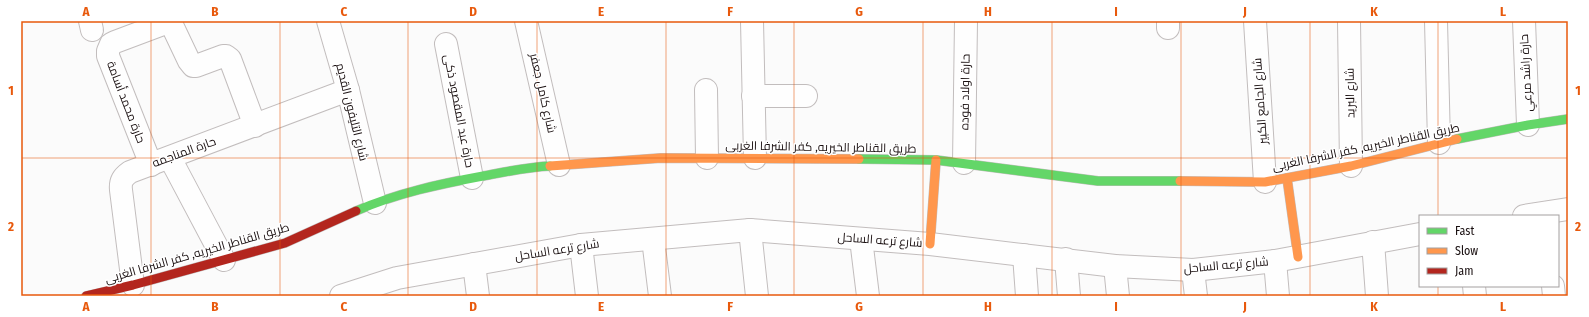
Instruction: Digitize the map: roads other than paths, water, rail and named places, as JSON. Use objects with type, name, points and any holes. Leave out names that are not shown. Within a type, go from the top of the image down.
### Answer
[{"type":"street","points":[[170,21],[193,66],[223,56],[230,59],[255,126]]},
{"type":"street","name":"حارة محمد أسامة","points":[[170,21],[111,44],[109,47],[108,56],[160,161],[224,260]]},
{"type":"street","name":"شارع التليفون القديم","points":[[328,21],[348,90],[375,203]]},
{"type":"street","name":"شارع كامل جعفر","points":[[526,21],[559,165]]},
{"type":"street","points":[[752,21],[755,158]]},
{"type":"street","name":"حارة اولاد فوده","points":[[964,163],[966,21]]},
{"type":"street","name":"شارع الجامع الكبير","points":[[1255,21],[1265,182]]},
{"type":"street","name":"شارع البريد","points":[[1349,21],[1351,166]]},
{"type":"street","points":[[1436,21],[1439,143]]},
{"type":"street","name":"حارة راشد مرعي","points":[[1524,21],[1528,125]]},
{"type":"street","name":"حارة عبد المقصود ذكى","points":[[446,44],[472,178]]},
{"type":"street","name":"حارة المناجمه","points":[[133,285],[120,182],[124,176],[130,172],[348,90]]},
{"type":"street","points":[[706,90],[707,158]]},
{"type":"street","points":[[753,96],[806,96]]},
{"type":"street","name":"طريق القناطر الخيريه, كفر الشرفا الغربى","points":[[93,295],[285,243],[375,203],[435,185],[532,167],[661,158],[936,160],[1098,181],[1265,182],[1351,166],[1439,143],[1528,125],[1568,119]]},
{"type":"street","points":[[930,244],[936,160]]},
{"type":"street","points":[[1287,178],[1298,257]]},
{"type":"street","points":[[1532,215],[1555,212]]},
{"type":"street","points":[[750,230],[757,296]]},
{"type":"street","name":"شارع ترعه الساحل","points":[[341,296],[398,287],[474,264],[582,245],[750,230],[930,244],[1115,266],[1194,270],[1275,261],[1419,234]]},
{"type":"street","points":[[653,239],[660,296]]},
{"type":"street","points":[[861,239],[868,296]]},
{"type":"street","points":[[1373,242],[1377,296]]},
{"type":"street","points":[[582,245],[587,296]]},
{"type":"street","points":[[1024,255],[1027,296]]},
{"type":"street","points":[[1066,259],[1069,296]]},
{"type":"street","points":[[1275,261],[1278,296]]},
{"type":"street","points":[[474,264],[478,296]]},
{"type":"street","points":[[1115,266],[1118,296]]},
{"type":"street","points":[[1194,270],[1196,296]]}]
